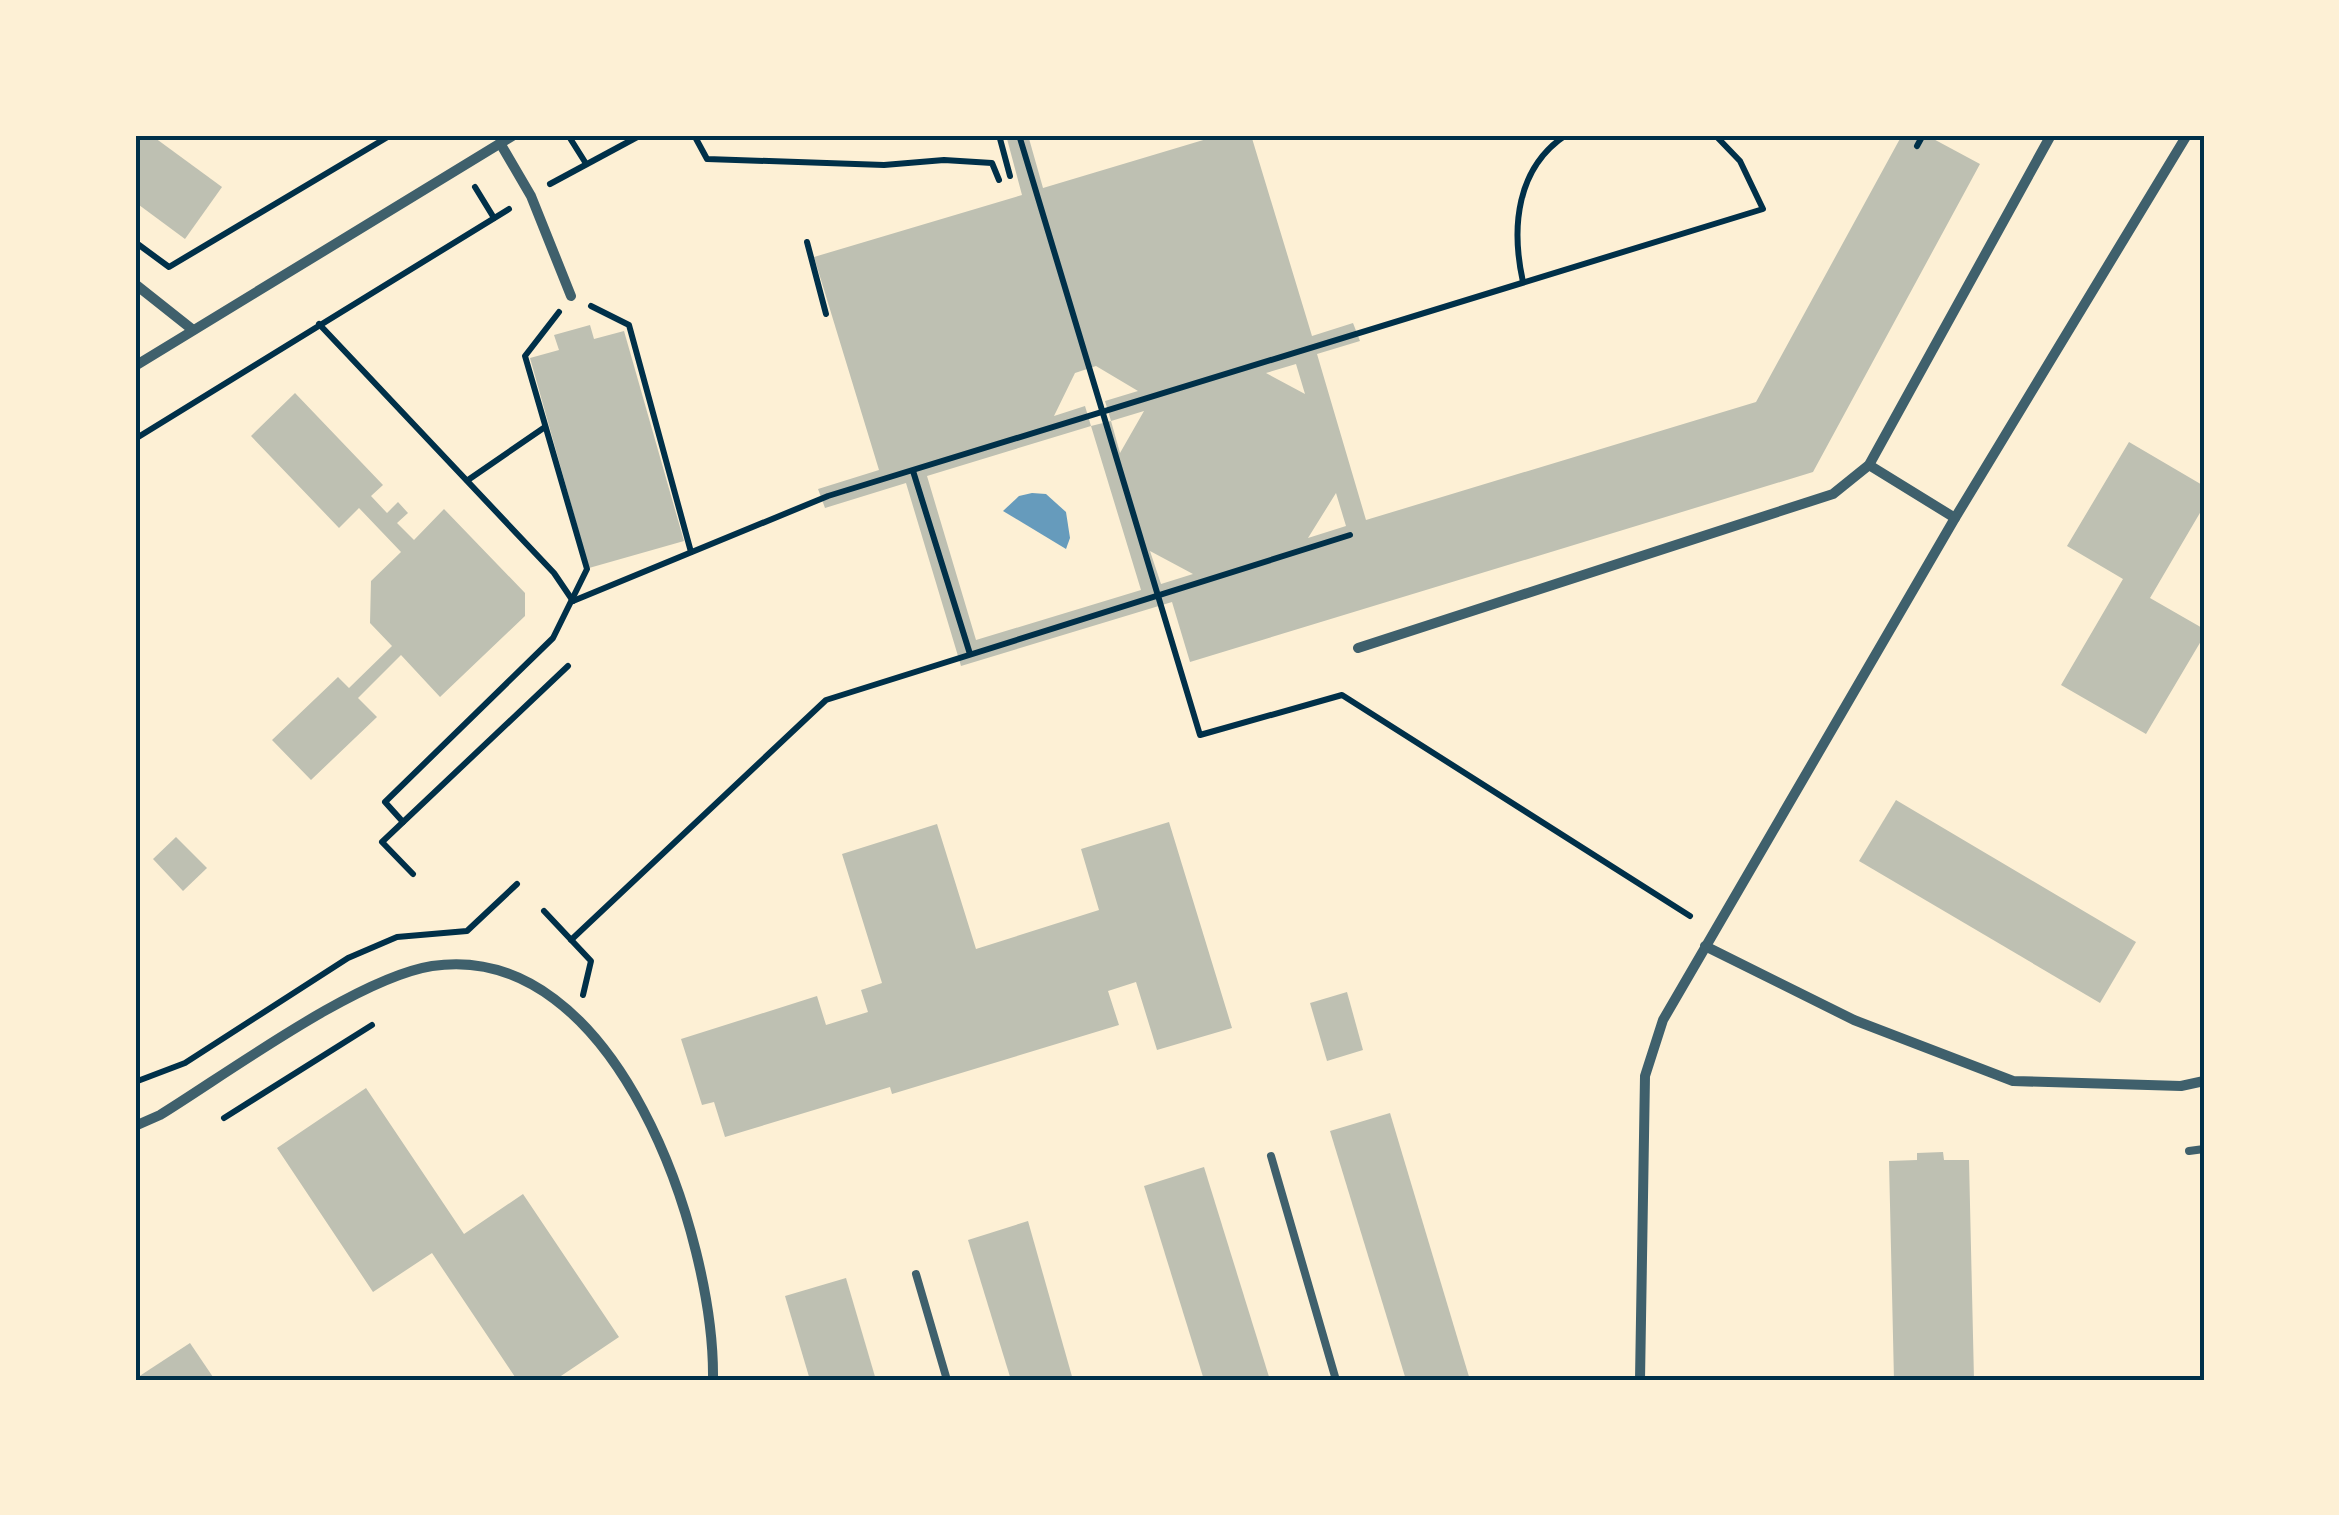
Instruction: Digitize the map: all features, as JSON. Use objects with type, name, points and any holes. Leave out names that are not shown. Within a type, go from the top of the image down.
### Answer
[{"type":"street","points":[[135,366],[514,135]]},
{"type":"street","points":[[1358,648],[1833,494],[1869,466],[2051,135]]},
{"type":"street","points":[[1640,1380],[1645,1076],[1664,1020],[2181,137]]},
{"type":"street","points":[[500,143],[531,196],[571,296]]},
{"type":"street","points":[[135,284],[193,330]]},
{"type":"street","points":[[1869,466],[1956,518]]},
{"type":"street","points":[[1705,946],[1854,1020],[2012,1082],[2181,1086],[2204,1081]]},
{"type":"street","points":[[135,1126],[160,1116],[370,986],[433,966],[493,970],[540,990],[578,1016],[613,1060],[657,1135],[695,1250],[714,1380]]},
{"type":"lane","points":[[2189,1150],[2204,1149]]},
{"type":"lane","points":[[1271,1156],[1336,1380]]},
{"type":"lane","points":[[916,1274],[947,1380]]},
{"type":"path","points":[[135,242],[169,267],[391,135]]},
{"type":"path","points":[[568,135],[585,162]]},
{"type":"path","points":[[135,439],[585,162],[641,135]]},
{"type":"path","points":[[694,135],[708,159],[884,165],[944,160],[992,163],[998,180]]},
{"type":"path","points":[[999,135],[1010,176]]},
{"type":"path","points":[[1018,135],[1200,736],[1342,695],[1690,916]]},
{"type":"path","points":[[1523,282],[1516,248],[1522,193],[1537,165],[1566,135]]},
{"type":"path","points":[[573,601],[828,496],[1763,209],[1740,160],[1715,135]]},
{"type":"path","points":[[1917,146],[1923,135]]},
{"type":"path","points":[[808,242],[826,314]]},
{"type":"path","points":[[403,822],[386,802],[553,638],[587,569],[525,356],[571,296],[629,324],[691,552]]},
{"type":"path","points":[[320,324],[554,573],[573,601]]},
{"type":"path","points":[[468,480],[545,426]]},
{"type":"path","points":[[913,471],[970,654]]},
{"type":"path","points":[[571,940],[826,700],[1350,535]]},
{"type":"path","points":[[412,874],[382,842],[568,666]]},
{"type":"path","points":[[544,911],[591,961],[578,1016]]},
{"type":"path","points":[[224,1118],[372,1025]]},
{"type":"water","points":[[1046,494],[1066,512],[1070,538],[1066,549],[1003,511],[1019,496]]},
{"type":"building","points":[[135,135],[151,135],[222,187],[185,239],[135,202]]},
{"type":"building","points":[[1006,135],[1028,135],[1043,188],[1220,135],[1251,135],[1312,336],[1353,323],[1360,341],[1317,354],[1366,520],[1756,402],[1902,135],[1926,135],[1980,164],[1813,472],[1190,662],[1172,602],[961,666],[906,483],[825,508],[818,489],[879,470],[814,257],[1022,195]],"holes":[[[1296,364],[1305,394],[1266,373]],[[1096,366],[1138,391],[1105,401],[1111,421],[1091,426],[1085,406],[1054,416],[1075,373]],[[1144,411],[1120,453],[1111,421]],[[1091,426],[1141,590],[976,640],[927,476]],[[1336,493],[1346,526],[1308,538]],[[1150,551],[1193,574],[1161,584]]]},
{"type":"building","points":[[590,325],[594,339],[624,331],[684,541],[589,568],[530,358],[559,350],[554,335]]},
{"type":"building","points":[[295,393],[383,485],[371,496],[387,513],[398,502],[408,513],[397,523],[414,540],[444,509],[525,593],[525,616],[440,697],[401,655],[358,698],[377,717],[311,780],[272,740],[338,677],[349,688],[392,646],[370,623],[371,581],[401,552],[359,508],[339,528],[251,436]]},
{"type":"building","points":[[2129,442],[2204,486],[2204,506],[2150,598],[2204,629],[2204,636],[2146,734],[2061,685],[2123,579],[2067,546]]},
{"type":"building","points":[[1896,800],[2136,942],[2100,1003],[1859,861]]},
{"type":"building","points":[[1169,822],[1232,1028],[1157,1050],[1136,982],[1108,991],[1119,1025],[892,1094],[890,1087],[725,1137],[714,1102],[702,1105],[681,1039],[817,996],[826,1025],[868,1012],[861,990],[882,983],[842,854],[937,824],[976,949],[1099,910],[1081,849]]},
{"type":"building","points":[[176,837],[207,868],[183,891],[153,859]]},
{"type":"building","points":[[1347,992],[1363,1050],[1327,1061],[1310,1003]]},
{"type":"building","points":[[366,1088],[464,1234],[523,1194],[619,1337],[555,1380],[517,1380],[432,1253],[373,1292],[277,1148]]},
{"type":"building","points":[[1390,1113],[1470,1380],[1406,1380],[1330,1131]]},
{"type":"building","points":[[1943,1152],[1944,1160],[1969,1160],[1974,1380],[1894,1380],[1889,1161],[1917,1160],[1917,1153]]},
{"type":"building","points":[[1204,1167],[1270,1380],[1204,1380],[1144,1186]]},
{"type":"building","points":[[1028,1221],[1073,1380],[1011,1380],[968,1240]]},
{"type":"building","points":[[846,1278],[876,1380],[810,1380],[785,1296]]},
{"type":"building","points":[[190,1343],[215,1380],[135,1380],[135,1379]]}]
